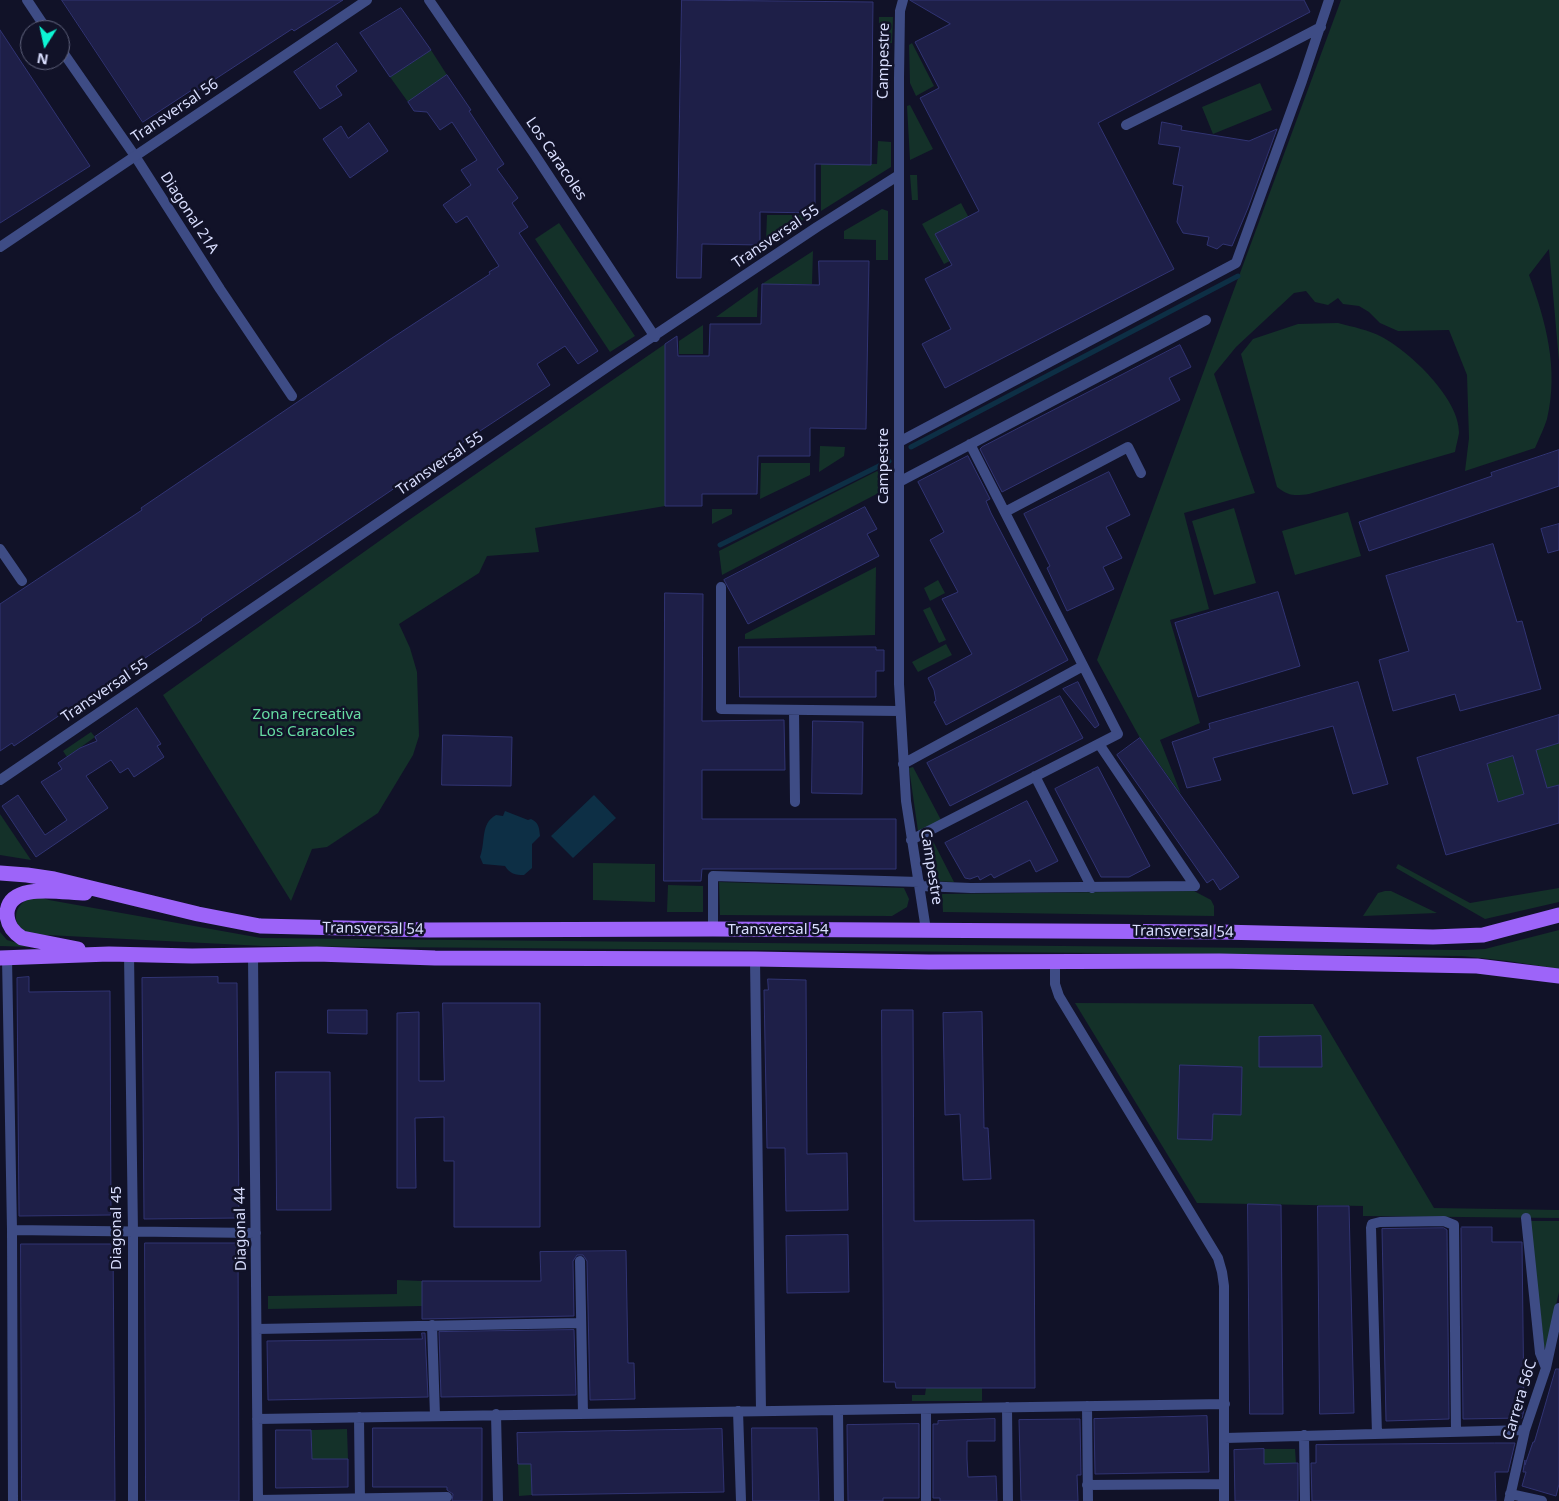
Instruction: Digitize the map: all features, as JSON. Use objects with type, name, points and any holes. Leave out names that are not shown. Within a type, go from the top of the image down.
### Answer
[{"type":"main road","name":"Transversal 54","points":[[0,873],[27,874],[54,879],[260,926],[429,930],[713,929],[1220,932],[1433,938],[1483,935],[1559,915]]},
{"type":"main road","points":[[109,954],[34,942],[22,938],[14,933],[9,926],[7,918],[8,909],[16,896],[30,891],[114,894]]},
{"type":"main road","name":"Transversal 54","points":[[4,958],[109,954],[253,956],[317,954],[445,958],[755,958],[929,962],[1219,961],[1435,964],[1477,966],[1559,976]]},
{"type":"street","points":[[27,0],[40,20]]},
{"type":"street","name":"Transversal 56","points":[[0,247],[368,0]]},
{"type":"street","name":"Los Caracoles","points":[[429,0],[533,152],[655,337]]},
{"type":"street","name":"Campestre","points":[[902,0],[899,46],[900,711],[903,764],[911,840],[926,930]]},
{"type":"street","points":[[899,442],[1236,263],[1329,0]]},
{"type":"street","points":[[1126,125],[1321,27]]},
{"type":"street","name":"Diagonal 21A","points":[[70,62],[135,156],[220,289],[292,396]]},
{"type":"street","name":"Transversal 55","points":[[0,780],[817,227],[899,175]]},
{"type":"street","points":[[899,482],[1206,320]]},
{"type":"street","points":[[911,840],[1118,734],[970,444]]},
{"type":"street","points":[[1004,512],[1128,448],[1141,473]]},
{"type":"street","points":[[0,549],[22,581]]},
{"type":"street","points":[[720,587],[721,709],[900,711]]},
{"type":"street","points":[[903,764],[1083,666]]},
{"type":"street","points":[[794,710],[795,802]]},
{"type":"street","points":[[713,929],[713,876],[919,884],[971,888],[1195,886],[1099,744]]},
{"type":"street","points":[[1035,776],[1092,888]]},
{"type":"street","name":"Diagonal 45","points":[[129,954],[133,1232],[133,1501]]},
{"type":"street","name":"Diagonal 44","points":[[253,956],[258,1500]]},
{"type":"street","points":[[4,958],[12,1230],[13,1501]]},
{"type":"street","points":[[755,958],[761,1411]]},
{"type":"street","points":[[1055,962],[1055,984],[1059,996],[1218,1258],[1224,1286],[1224,1501]]},
{"type":"street","points":[[1526,1218],[1540,1353],[1546,1368]]},
{"type":"street","points":[[1377,1434],[1371,1228],[1372,1224],[1380,1222],[1444,1221],[1454,1225],[1456,1432]]},
{"type":"street","points":[[12,1230],[256,1233]]},
{"type":"street","points":[[580,1261],[583,1414]]},
{"type":"street","name":"Carrera 56C","points":[[1509,1497],[1526,1430],[1546,1368],[1559,1308]]},
{"type":"street","points":[[257,1330],[581,1323]]},
{"type":"street","points":[[432,1325],[434,1416]]},
{"type":"street","points":[[258,1419],[1225,1404]]},
{"type":"street","points":[[1087,1406],[1088,1501]]},
{"type":"street","points":[[1007,1407],[1008,1501]]},
{"type":"street","points":[[926,1409],[926,1501]]},
{"type":"street","points":[[838,1410],[839,1501]]},
{"type":"street","points":[[738,1411],[741,1501]]},
{"type":"street","points":[[496,1414],[498,1501]]},
{"type":"street","points":[[359,1417],[360,1499]]},
{"type":"street","points":[[1225,1438],[1526,1430]]},
{"type":"street","points":[[1304,1436],[1305,1501]]},
{"type":"street","points":[[1087,1485],[1224,1484]]},
{"type":"street","points":[[258,1500],[448,1497]]},
{"type":"street","points":[[1509,1497],[1542,1501]]},
{"type":"green space","points":[[1341,0],[1559,0],[1559,361],[1549,249],[1529,275],[1541,310],[1549,346],[1552,382],[1547,419],[1535,448],[1465,471],[1469,438],[1467,375],[1449,330],[1398,331],[1380,323],[1369,312],[1359,306],[1343,304],[1338,298],[1328,305],[1315,302],[1306,291],[1294,293],[1236,347],[1214,374],[1255,493],[1184,513],[1209,609],[1170,620],[1200,723],[1160,740],[1181,794],[1140,738],[1097,660]]},
{"type":"green space","points":[[879,17],[893,17],[892,43],[879,43]]},
{"type":"green space","points":[[912,43],[934,86],[916,96],[910,83],[909,45]]},
{"type":"green space","points":[[431,50],[447,75],[408,102],[390,77]]},
{"type":"green space","points":[[1260,83],[1272,110],[1213,134],[1202,107]]},
{"type":"green space","points":[[910,105],[933,149],[910,160],[907,106]]},
{"type":"green space","points":[[878,141],[891,142],[891,167],[821,211],[821,164],[877,164]]},
{"type":"green space","points":[[910,175],[917,175],[918,200],[912,200]]},
{"type":"green space","points":[[961,203],[983,244],[944,264],[922,224]]},
{"type":"green space","points":[[882,209],[888,211],[888,260],[876,260],[876,240],[844,239],[844,231]]},
{"type":"green space","points":[[767,215],[812,215],[766,241]]},
{"type":"green space","points":[[559,223],[635,336],[610,352],[535,239]]},
{"type":"green space","points":[[813,251],[812,284],[762,284]]},
{"type":"green space","points":[[758,287],[757,317],[716,317]]},
{"type":"green space","points":[[1338,323],[1382,337],[1406,354],[1431,378],[1451,406],[1457,420],[1459,433],[1455,452],[1309,494],[1288,494],[1277,487],[1241,354],[1253,339],[1298,324]]},
{"type":"green space","points":[[703,325],[703,354],[679,354],[679,341]]},
{"type":"green space","name":"Zona recreativa Los Caracoles","points":[[665,344],[665,506],[535,528],[539,552],[487,556],[479,573],[399,624],[410,648],[417,672],[419,736],[413,755],[378,813],[327,847],[312,849],[291,901],[163,695],[406,522]]},
{"type":"green space","points":[[820,446],[845,447],[844,456],[819,472]]},
{"type":"green space","points":[[761,463],[810,463],[810,475],[760,499]]},
{"type":"green space","points":[[889,465],[888,488],[722,575],[719,551]]},
{"type":"green space","points":[[1234,508],[1256,583],[1214,595],[1192,521]]},
{"type":"green space","points":[[712,509],[732,509],[732,514],[712,524]]},
{"type":"green space","points":[[1348,512],[1361,556],[1295,575],[1282,531]]},
{"type":"green space","points":[[876,567],[875,635],[745,639],[745,634]]},
{"type":"green space","points":[[938,580],[945,593],[930,601],[924,588]]},
{"type":"green space","points":[[930,607],[946,640],[939,643],[923,610]]},
{"type":"green space","points":[[946,644],[952,655],[918,672],[912,662]]},
{"type":"green space","points":[[91,732],[95,737],[67,757],[63,751]]},
{"type":"green space","points":[[1559,743],[1559,785],[1547,788],[1536,750]]},
{"type":"green space","points":[[1513,756],[1524,794],[1498,802],[1487,764]]},
{"type":"green space","points":[[913,767],[941,820],[918,831],[909,768]]},
{"type":"green space","points":[[0,814],[31,860],[0,855]]},
{"type":"green space","points":[[924,841],[933,841],[954,882],[932,881]]},
{"type":"green space","points":[[593,863],[655,864],[655,902],[593,900]]},
{"type":"green space","points":[[1398,864],[1470,903],[1559,888],[1559,902],[1485,919],[1396,868]]},
{"type":"green space","points":[[719,882],[904,888],[909,899],[907,907],[892,916],[720,915]]},
{"type":"green space","points":[[668,885],[703,886],[703,912],[667,912]]},
{"type":"green space","points":[[1194,891],[1211,900],[1214,906],[1214,916],[943,912],[942,894]]},
{"type":"green space","points":[[1391,891],[1437,913],[1363,916],[1378,893]]},
{"type":"green space","points":[[37,896],[49,900],[261,938],[1463,950],[1485,949],[1559,930],[1559,969],[1462,956],[263,946],[47,935],[30,937],[18,925],[16,914],[23,902]]},
{"type":"green space","points":[[0,932],[7,940],[31,947],[0,946]]},
{"type":"green space","points":[[1075,1003],[1313,1004],[1434,1208],[1559,1210],[1559,1218],[1363,1216],[1363,1206],[1197,1203]]},
{"type":"green space","points":[[1529,1221],[1559,1221],[1559,1292],[1545,1353]]},
{"type":"green space","points":[[397,1280],[422,1281],[422,1306],[268,1309],[268,1296],[397,1294]]},
{"type":"green space","points":[[926,1388],[982,1388],[982,1401],[912,1401],[912,1395],[925,1395]]},
{"type":"green space","points":[[347,1429],[348,1459],[312,1459],[311,1430]]},
{"type":"green space","points":[[1264,1449],[1295,1449],[1296,1463],[1264,1464]]},
{"type":"green space","points":[[518,1464],[531,1464],[532,1495],[519,1496]]},
{"type":"water","points":[[594,795],[616,818],[573,858],[551,836]]},
{"type":"water","points":[[505,811],[528,820],[531,819],[536,822],[539,828],[540,836],[532,844],[532,868],[524,875],[513,874],[505,866],[483,864],[480,857],[485,828],[491,819],[496,815],[503,816]]},
{"type":"building","points":[[62,0],[343,0],[294,31],[292,29],[197,91],[195,88],[143,122]]},
{"type":"building","points":[[682,0],[873,2],[871,165],[815,164],[815,213],[760,212],[760,245],[702,244],[701,278],[677,278]]},
{"type":"building","points":[[910,0],[1304,0],[1310,12],[1098,123],[1174,269],[945,388],[922,344],[951,329],[925,279],[952,265],[935,234],[979,211],[920,98],[939,88],[915,42],[950,24]]},
{"type":"building","points":[[401,8],[431,50],[390,77],[360,33]]},
{"type":"building","points":[[0,30],[20,60],[20,70],[26,70],[90,166],[0,223]]},
{"type":"building","points":[[337,43],[357,71],[336,86],[342,95],[320,109],[294,72]]},
{"type":"building","points":[[447,75],[504,164],[497,169],[518,198],[512,203],[528,227],[519,233],[598,351],[578,364],[565,346],[537,364],[550,385],[14,746],[12,743],[0,751],[0,604],[142,510],[141,508],[490,274],[489,272],[499,266],[467,216],[456,223],[443,205],[471,185],[461,170],[477,160],[452,122],[440,130],[427,112],[414,111],[408,102]]},
{"type":"building","points":[[1162,122],[1182,126],[1181,130],[1249,141],[1277,129],[1232,246],[1223,244],[1217,249],[1207,245],[1209,237],[1183,233],[1177,222],[1183,186],[1173,184],[1180,147],[1159,144]]},
{"type":"building","points":[[369,123],[388,151],[350,178],[323,139],[341,126],[348,138]]},
{"type":"building","points":[[819,261],[869,261],[866,429],[810,428],[810,456],[758,456],[757,494],[702,494],[702,506],[665,506],[665,344],[677,336],[678,356],[709,356],[710,324],[761,324],[762,284],[819,285]]},
{"type":"building","points":[[1180,345],[1191,367],[1169,378],[1180,400],[1002,492],[980,449],[982,447]]},
{"type":"building","points":[[1559,450],[1559,486],[1369,551],[1359,522],[1492,476],[1491,473]]},
{"type":"building","points":[[968,456],[990,499],[986,501],[991,513],[1068,660],[946,725],[934,702],[936,701],[934,690],[928,678],[972,654],[942,599],[958,592],[930,540],[944,532],[918,482]]},
{"type":"building","points":[[1109,472],[1130,515],[1106,527],[1122,558],[1103,567],[1114,589],[1067,611],[1047,568],[1050,566],[1024,514]]},
{"type":"building","points":[[865,507],[877,529],[867,534],[879,556],[748,624],[724,580]]},
{"type":"building","points":[[1559,524],[1559,550],[1548,553],[1541,529]]},
{"type":"building","points":[[1493,544],[1517,622],[1522,621],[1541,689],[1460,711],[1455,694],[1393,711],[1379,660],[1409,651],[1386,576]]},
{"type":"building","points":[[1278,592],[1300,666],[1198,697],[1175,623]]},
{"type":"building","points":[[665,593],[703,594],[702,721],[784,720],[785,770],[702,770],[702,819],[896,819],[896,869],[702,869],[701,881],[664,881]]},
{"type":"building","points":[[739,647],[876,647],[876,650],[884,650],[884,671],[876,671],[876,697],[740,697]]},
{"type":"building","points":[[1078,682],[1099,725],[1095,728],[1063,689]]},
{"type":"building","points":[[1358,682],[1388,784],[1353,794],[1333,726],[1213,758],[1221,780],[1187,788],[1172,742],[1210,729],[1209,724]]},
{"type":"building","points":[[1060,696],[1083,738],[950,806],[927,763]]},
{"type":"building","points":[[137,708],[161,744],[157,746],[164,757],[134,777],[128,768],[120,773],[111,760],[86,776],[108,808],[36,857],[2,806],[18,795],[45,835],[67,820],[41,782],[62,769],[58,763],[80,748],[97,741],[95,737]]},
{"type":"building","points":[[1559,715],[1559,743],[1536,750],[1547,788],[1559,785],[1559,823],[1446,855],[1417,758]],"holes":[[[1513,756],[1524,794],[1498,802],[1487,764]]]},
{"type":"building","points":[[813,721],[863,722],[862,794],[812,793]]},
{"type":"building","points":[[443,735],[512,737],[511,786],[442,785]]},
{"type":"building","points":[[1140,738],[1239,877],[1220,890],[1213,879],[1207,883],[1117,755]]},
{"type":"building","points":[[1098,767],[1150,866],[1129,877],[1101,877],[1055,789]]},
{"type":"building","points":[[1027,801],[1058,861],[1036,872],[1030,860],[994,878],[991,874],[980,880],[978,876],[970,879],[965,878],[945,843]]},
{"type":"building","points":[[29,977],[29,992],[110,991],[111,1215],[19,1216],[17,978]]},
{"type":"building","points":[[218,977],[218,983],[237,983],[239,1218],[144,1219],[142,978]]},
{"type":"building","points":[[768,979],[806,980],[807,1154],[847,1153],[848,1210],[786,1211],[785,1148],[767,1148],[764,990],[768,990]]},
{"type":"building","points":[[443,1003],[540,1003],[540,1227],[454,1227],[454,1161],[444,1161],[444,1117],[415,1118],[416,1188],[397,1188],[397,1013],[419,1012],[419,1081],[444,1081]]},
{"type":"building","points":[[328,1010],[367,1010],[367,1034],[328,1033]]},
{"type":"building","points":[[882,1010],[913,1010],[914,1221],[1034,1220],[1035,1388],[896,1388],[895,1382],[884,1382]]},
{"type":"building","points":[[982,1012],[984,1128],[988,1128],[991,1179],[963,1180],[960,1114],[945,1115],[943,1013]]},
{"type":"building","points":[[1321,1036],[1322,1067],[1259,1067],[1259,1037]]},
{"type":"building","points":[[1180,1065],[1242,1067],[1241,1115],[1213,1114],[1212,1140],[1178,1139]]},
{"type":"building","points":[[276,1072],[330,1072],[331,1210],[277,1210]]},
{"type":"building","points":[[1248,1204],[1281,1205],[1283,1414],[1250,1414]]},
{"type":"building","points":[[1318,1206],[1349,1206],[1354,1413],[1320,1414]]},
{"type":"building","points":[[1462,1227],[1492,1227],[1492,1242],[1522,1242],[1524,1410],[1522,1418],[1463,1419]]},
{"type":"building","points":[[1444,1228],[1447,1230],[1449,1419],[1386,1421],[1382,1229]]},
{"type":"building","points":[[848,1235],[849,1292],[787,1293],[786,1236]]},
{"type":"building","points":[[145,1243],[238,1243],[239,1501],[146,1501]]},
{"type":"building","points":[[21,1244],[113,1244],[115,1501],[22,1501]]},
{"type":"building","points":[[626,1251],[628,1363],[634,1363],[635,1399],[590,1400],[587,1261],[583,1255],[577,1255],[573,1261],[574,1316],[422,1319],[422,1281],[541,1281],[540,1252]]},
{"type":"building","points":[[574,1330],[576,1395],[441,1397],[439,1332]]},
{"type":"building","points":[[422,1333],[425,1333],[428,1397],[268,1400],[267,1341],[422,1339]]},
{"type":"building","points":[[1556,1369],[1559,1369],[1559,1484],[1556,1496],[1522,1486],[1526,1472],[1523,1472],[1525,1460],[1525,1465]]},
{"type":"building","points":[[1207,1416],[1209,1472],[1095,1474],[1094,1419]]},
{"type":"building","points":[[995,1419],[995,1441],[967,1441],[967,1459],[968,1477],[996,1476],[997,1501],[940,1501],[940,1498],[933,1498],[933,1424],[938,1424],[938,1421]]},
{"type":"building","points":[[1080,1419],[1081,1475],[1077,1475],[1078,1501],[1021,1501],[1019,1420]]},
{"type":"building","points":[[919,1424],[919,1498],[883,1498],[883,1501],[848,1501],[847,1425]]},
{"type":"building","points":[[373,1428],[482,1428],[482,1501],[452,1501],[453,1494],[447,1490],[447,1487],[373,1487]]},
{"type":"building","points":[[752,1428],[817,1428],[819,1501],[753,1501]]},
{"type":"building","points":[[722,1429],[724,1492],[532,1495],[531,1464],[518,1464],[517,1433]]},
{"type":"building","points":[[276,1430],[311,1430],[312,1459],[348,1459],[348,1487],[276,1488]]},
{"type":"building","points":[[1515,1443],[1508,1472],[1495,1472],[1496,1501],[1312,1501],[1311,1463],[1316,1463],[1316,1445]]},
{"type":"building","points":[[1264,1449],[1264,1464],[1298,1463],[1298,1501],[1235,1501],[1234,1450]]},
{"type":"waterway","points":[[911,447],[1238,276]]},
{"type":"waterway","points":[[720,545],[889,461]]}]
